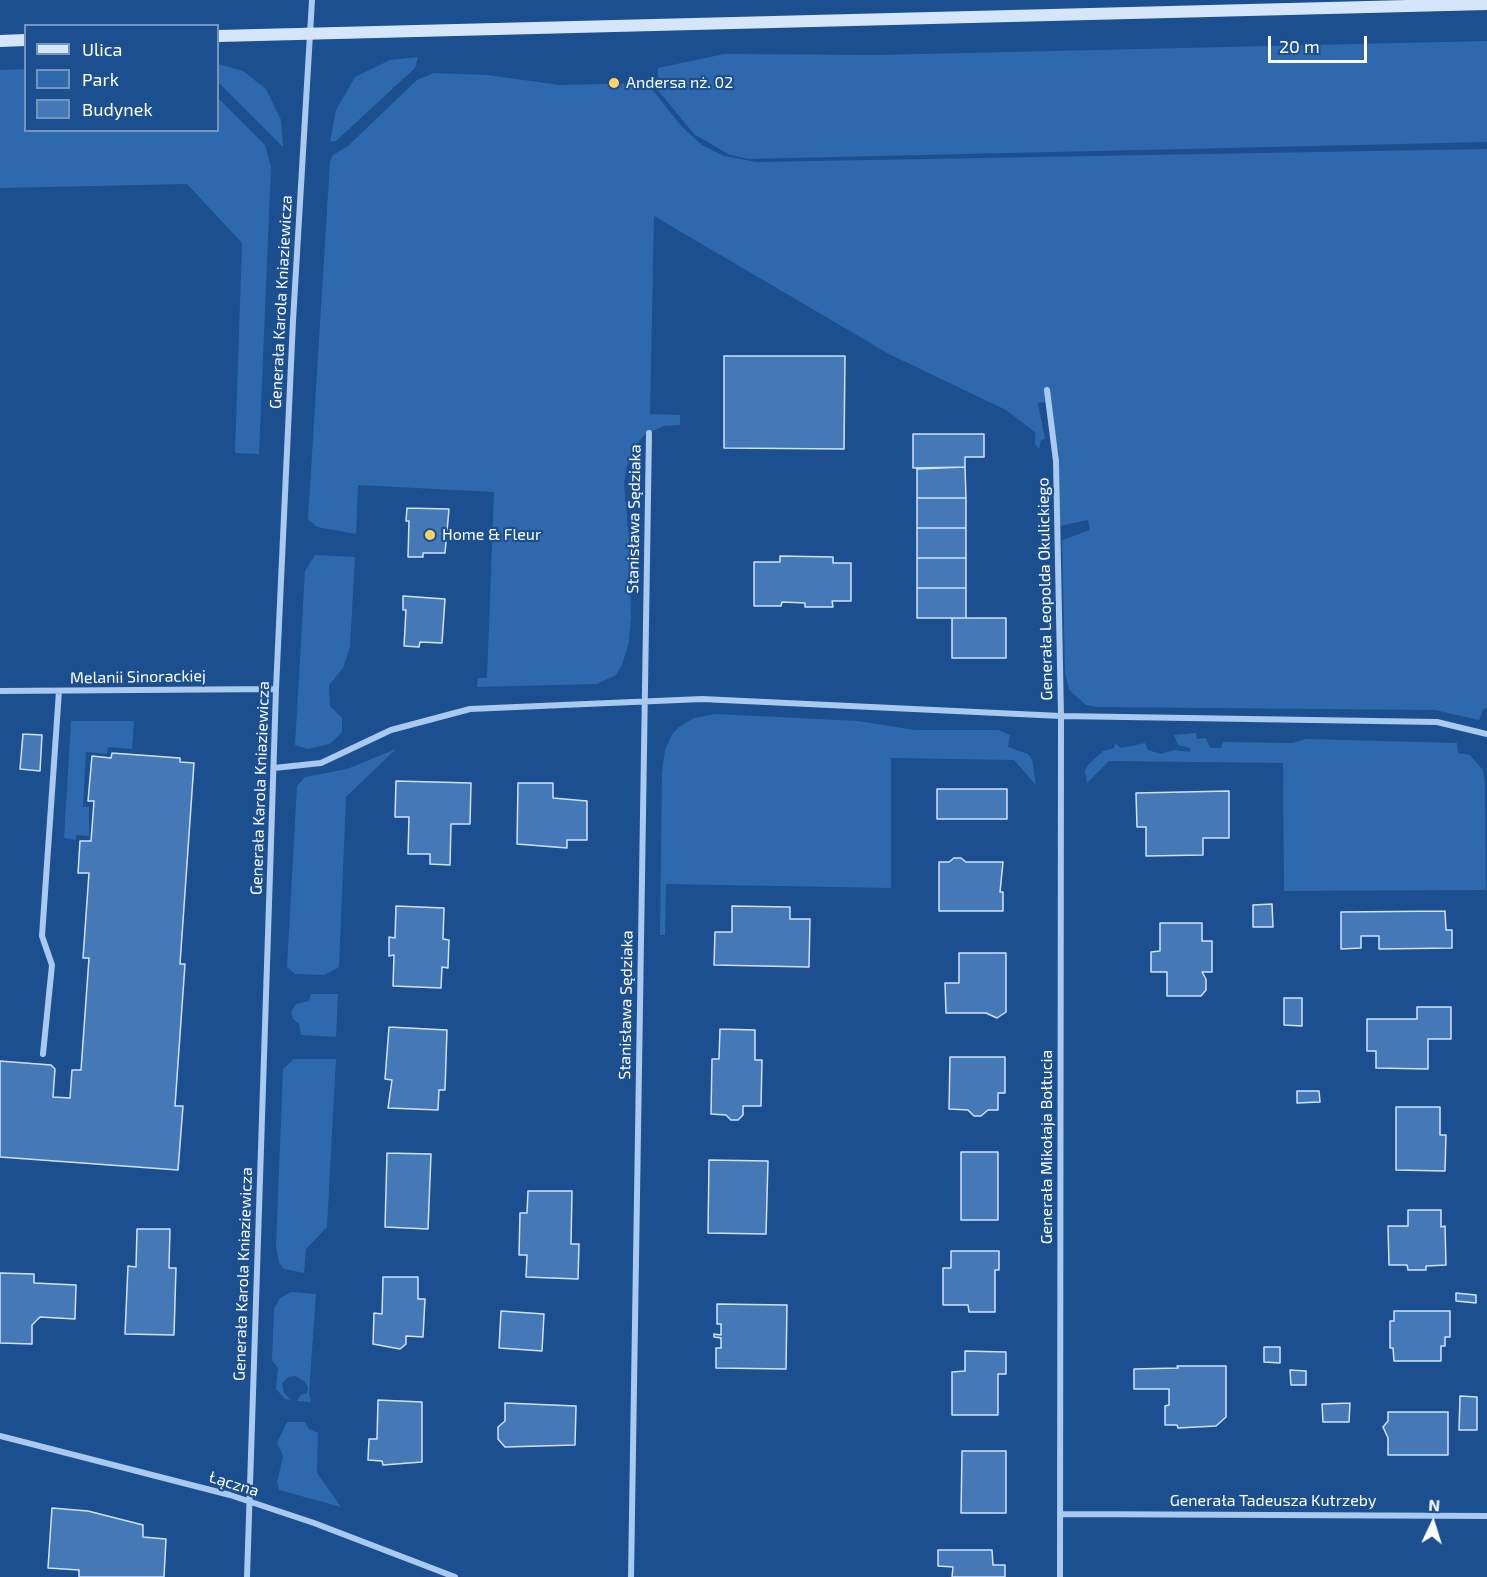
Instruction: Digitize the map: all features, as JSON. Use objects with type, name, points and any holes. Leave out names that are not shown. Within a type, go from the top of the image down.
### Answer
[{"type":"main road","points":[[219,36],[1487,4]]},
{"type":"main road","points":[[0,41],[24,40]]},
{"type":"street","name":"Generała Karola Kniaziewicza","points":[[247,1577],[276,689],[292,321],[312,0]]},
{"type":"street","name":"Generała Leopolda Okulickiego","points":[[1047,390],[1056,460],[1061,716]]},
{"type":"street","name":"Stanisława Sędziaka","points":[[632,1577],[649,433]]},
{"type":"street","name":"Melanii Sinorackiej","points":[[0,691],[276,689]]},
{"type":"street","points":[[43,1054],[52,965],[42,936],[59,691]]},
{"type":"street","points":[[274,768],[321,763],[391,730],[470,709],[702,699],[1061,716],[1437,722],[1487,734]]},
{"type":"street","name":"Generała Mikołaja Bołtucia","points":[[1060,1577],[1061,716]]},
{"type":"street","name":"Łączna","points":[[0,1436],[230,1495],[314,1523],[455,1577]]},
{"type":"street","name":"Generała Tadeusza Kutrzeby","points":[[1060,1514],[1487,1516]]},
{"type":"green space","points":[[1487,41],[1487,142],[748,159],[728,154],[694,134],[652,83],[658,82],[658,68],[724,54],[878,55]]},
{"type":"green space","points":[[418,57],[415,68],[336,141],[330,142],[336,110],[355,77],[390,60]]},
{"type":"green space","points":[[219,64],[243,71],[266,89],[281,120],[283,147],[219,83]]},
{"type":"green space","points":[[24,69],[24,132],[219,132],[219,99],[265,145],[271,167],[259,454],[235,453],[242,243],[187,184],[0,188],[0,70]]},
{"type":"green space","points":[[434,73],[487,75],[560,85],[647,83],[682,127],[702,145],[724,156],[757,162],[1487,149],[1487,708],[1483,710],[1479,720],[1435,710],[1098,707],[1086,705],[1069,690],[1065,672],[1062,540],[1090,530],[1088,520],[1060,526],[1059,455],[1051,405],[1047,402],[1038,403],[1045,439],[1041,440],[1039,449],[1035,444],[1035,432],[1006,410],[889,354],[654,216],[650,414],[680,415],[680,425],[664,426],[644,435],[634,448],[626,469],[624,484],[629,540],[631,617],[629,642],[622,665],[616,675],[597,684],[477,687],[478,678],[487,678],[494,492],[358,485],[356,534],[317,527],[308,519],[330,161],[333,155],[348,146],[417,80]]},
{"type":"green space","points":[[315,555],[355,557],[350,647],[343,668],[329,685],[330,706],[342,718],[342,732],[330,744],[308,749],[295,745],[305,571]]},
{"type":"green space","points":[[716,714],[858,721],[915,730],[998,730],[1010,735],[1008,747],[1028,754],[1032,760],[1036,785],[1014,760],[891,758],[891,888],[666,884],[665,935],[660,935],[662,772],[665,750],[673,733],[679,727],[694,718]]},
{"type":"green space","points":[[71,721],[134,721],[132,749],[108,747],[107,754],[86,752],[83,807],[89,807],[89,836],[76,835],[76,840],[64,838]]},
{"type":"green space","points":[[1196,733],[1197,739],[1206,738],[1210,748],[1221,748],[1223,742],[1292,743],[1306,739],[1457,743],[1458,753],[1470,755],[1483,770],[1486,890],[1284,891],[1283,763],[1109,761],[1087,783],[1085,771],[1088,765],[1103,751],[1114,748],[1115,743],[1121,748],[1145,743],[1148,750],[1161,754],[1174,750],[1190,752],[1190,748],[1178,745],[1174,735]]},
{"type":"green space","points":[[396,749],[346,797],[339,967],[324,975],[295,974],[287,967],[297,786],[305,777],[347,769]]},
{"type":"green space","points":[[311,994],[338,994],[336,1037],[301,1035],[299,1024],[293,1019],[291,1012],[296,1004],[309,1001]]},
{"type":"green space","points":[[294,1059],[336,1059],[327,1227],[306,1249],[304,1273],[284,1269],[279,1263],[276,1246],[283,1069]]},
{"type":"green space","points":[[291,1292],[316,1294],[309,1393],[311,1402],[297,1401],[301,1395],[307,1393],[308,1387],[304,1381],[295,1376],[288,1377],[282,1383],[284,1393],[291,1400],[285,1399],[276,1389],[278,1368],[272,1360],[274,1309],[280,1298]]},
{"type":"green space","points":[[287,1422],[305,1422],[309,1429],[318,1433],[317,1473],[341,1507],[279,1490],[277,1482],[283,1456],[277,1443]]},
{"type":"building","points":[[724,356],[845,356],[844,449],[724,448]]},
{"type":"building","points":[[913,434],[984,434],[984,457],[965,457],[965,467],[913,468]]},
{"type":"building","points":[[965,467],[966,498],[917,498],[917,469]]},
{"type":"building","points":[[917,498],[966,498],[966,528],[917,528]]},
{"type":"building","points":[[407,508],[449,509],[445,553],[423,553],[423,557],[408,557]]},
{"type":"building","points":[[917,528],[966,528],[966,558],[917,558]]},
{"type":"building","points":[[780,556],[833,557],[833,563],[851,563],[851,601],[832,601],[833,607],[805,607],[805,603],[782,602],[781,606],[754,606],[754,562],[780,562]]},
{"type":"building","points":[[917,558],[966,558],[966,588],[917,588]]},
{"type":"building","points":[[917,588],[966,588],[966,618],[917,618]]},
{"type":"building","points":[[403,596],[445,599],[442,643],[420,642],[419,647],[404,646],[406,610],[403,610]]},
{"type":"building","points":[[952,618],[1006,618],[1006,658],[952,658]]},
{"type":"building","points":[[23,734],[42,735],[40,771],[20,769]]},
{"type":"building","points":[[112,753],[180,758],[180,762],[194,763],[180,964],[185,964],[175,1106],[183,1106],[178,1170],[0,1157],[0,1061],[51,1065],[55,1069],[53,1097],[70,1098],[72,1070],[81,1070],[89,958],[83,958],[89,873],[78,873],[80,841],[91,841],[94,801],[88,801],[92,756],[111,758]]},
{"type":"building","points":[[396,781],[471,783],[470,824],[451,824],[450,865],[430,864],[430,854],[408,854],[409,817],[395,817]]},
{"type":"building","points":[[518,783],[553,783],[553,798],[587,801],[587,840],[567,840],[567,848],[517,844]]},
{"type":"building","points":[[937,789],[1007,789],[1007,819],[937,819]]},
{"type":"building","points":[[1229,791],[1229,838],[1203,838],[1203,855],[1146,856],[1146,827],[1137,827],[1136,793]]},
{"type":"building","points":[[954,858],[961,858],[966,862],[1003,862],[1000,892],[1003,892],[1003,911],[939,911],[939,862],[949,862]]},
{"type":"building","points":[[1272,904],[1273,927],[1253,927],[1253,905]]},
{"type":"building","points":[[396,906],[444,908],[443,939],[449,940],[448,968],[442,967],[441,988],[393,986],[394,955],[389,956],[389,937],[395,938]]},
{"type":"building","points":[[732,906],[790,907],[790,919],[810,919],[809,967],[714,965],[715,932],[732,932]]},
{"type":"building","points":[[1445,911],[1446,930],[1452,930],[1452,948],[1379,949],[1379,936],[1361,936],[1361,948],[1341,949],[1341,912]]},
{"type":"building","points":[[1160,923],[1202,923],[1202,941],[1212,941],[1212,972],[1202,972],[1206,979],[1206,990],[1201,996],[1167,996],[1167,972],[1151,972],[1151,952],[1160,951]]},
{"type":"building","points":[[959,953],[1006,953],[1006,1012],[997,1018],[986,1013],[946,1013],[945,983],[959,983]]},
{"type":"building","points":[[1284,998],[1302,998],[1302,1026],[1284,1025]]},
{"type":"building","points":[[1417,1007],[1451,1007],[1451,1039],[1428,1039],[1428,1069],[1376,1068],[1376,1051],[1367,1051],[1367,1019],[1417,1019]]},
{"type":"building","points":[[389,1027],[447,1030],[445,1090],[439,1090],[438,1110],[388,1108],[392,1080],[385,1079]]},
{"type":"building","points":[[720,1029],[755,1030],[755,1060],[762,1060],[761,1106],[743,1106],[743,1115],[738,1120],[731,1120],[726,1115],[711,1114],[712,1059],[719,1059]]},
{"type":"building","points":[[950,1057],[1005,1057],[1005,1093],[998,1093],[998,1110],[988,1110],[981,1116],[974,1116],[968,1110],[949,1109]]},
{"type":"building","points":[[1297,1091],[1319,1091],[1320,1102],[1297,1103]]},
{"type":"building","points":[[1396,1107],[1440,1107],[1440,1135],[1446,1135],[1445,1171],[1396,1170]]},
{"type":"building","points":[[961,1152],[998,1152],[998,1220],[961,1220]]},
{"type":"building","points":[[387,1153],[431,1154],[428,1229],[385,1227]]},
{"type":"building","points":[[709,1160],[768,1161],[766,1234],[708,1233]]},
{"type":"building","points":[[528,1191],[572,1191],[571,1244],[579,1244],[578,1279],[526,1277],[527,1255],[519,1255],[520,1213],[527,1213]]},
{"type":"building","points":[[1408,1210],[1441,1210],[1441,1227],[1445,1226],[1446,1265],[1426,1266],[1426,1270],[1408,1270],[1407,1265],[1389,1265],[1388,1226],[1408,1226]]},
{"type":"building","points":[[137,1229],[170,1229],[169,1268],[176,1268],[174,1335],[125,1334],[128,1266],[136,1267]]},
{"type":"building","points":[[951,1251],[999,1251],[999,1270],[995,1270],[995,1312],[969,1312],[968,1305],[943,1305],[943,1268],[951,1268]]},
{"type":"building","points":[[0,1273],[34,1274],[34,1283],[76,1285],[75,1319],[40,1317],[32,1325],[32,1344],[0,1343]]},
{"type":"building","points":[[383,1277],[418,1277],[418,1299],[425,1299],[423,1337],[406,1336],[406,1344],[400,1349],[373,1344],[374,1313],[382,1314]]},
{"type":"building","points":[[1456,1293],[1476,1295],[1476,1303],[1456,1301]]},
{"type":"building","points":[[717,1304],[787,1305],[786,1369],[716,1368],[716,1348],[721,1348],[721,1338],[714,1337],[714,1334],[721,1335],[721,1324],[717,1324]]},
{"type":"building","points":[[501,1311],[544,1314],[542,1351],[499,1348]]},
{"type":"building","points":[[1394,1311],[1450,1311],[1450,1337],[1445,1337],[1445,1346],[1441,1346],[1441,1361],[1394,1361],[1393,1348],[1390,1348],[1390,1321],[1394,1321]]},
{"type":"building","points":[[1264,1347],[1280,1347],[1280,1363],[1264,1362]]},
{"type":"building","points":[[965,1351],[1006,1352],[1006,1374],[998,1374],[998,1415],[952,1415],[952,1372],[965,1371]]},
{"type":"building","points":[[1177,1366],[1226,1366],[1226,1417],[1216,1426],[1178,1428],[1177,1425],[1165,1425],[1165,1406],[1169,1405],[1169,1389],[1134,1389],[1134,1369],[1178,1368]]},
{"type":"building","points":[[1290,1370],[1306,1371],[1306,1385],[1291,1385]]},
{"type":"building","points":[[1460,1396],[1477,1397],[1477,1430],[1459,1430]]},
{"type":"building","points":[[378,1400],[422,1402],[422,1462],[383,1465],[382,1461],[368,1460],[369,1439],[377,1439]]},
{"type":"building","points":[[505,1403],[576,1406],[575,1445],[505,1447],[498,1439],[498,1427],[505,1421]]},
{"type":"building","points":[[1350,1403],[1349,1422],[1323,1422],[1322,1404]]},
{"type":"building","points":[[1388,1412],[1448,1412],[1448,1455],[1388,1455],[1388,1438],[1383,1427],[1388,1421]]},
{"type":"building","points":[[962,1451],[1006,1451],[1006,1513],[961,1513]]},
{"type":"building","points":[[52,1508],[88,1511],[143,1525],[143,1537],[166,1539],[164,1577],[79,1577],[79,1570],[48,1568]]},
{"type":"building","points":[[938,1550],[992,1550],[993,1565],[1005,1565],[1005,1577],[952,1577],[953,1567],[938,1566]]},
{"type":"place","name":"Andersa nż. 02","points":[[614,83]]},
{"type":"place","name":"Home & Fleur","points":[[430,535]]}]
